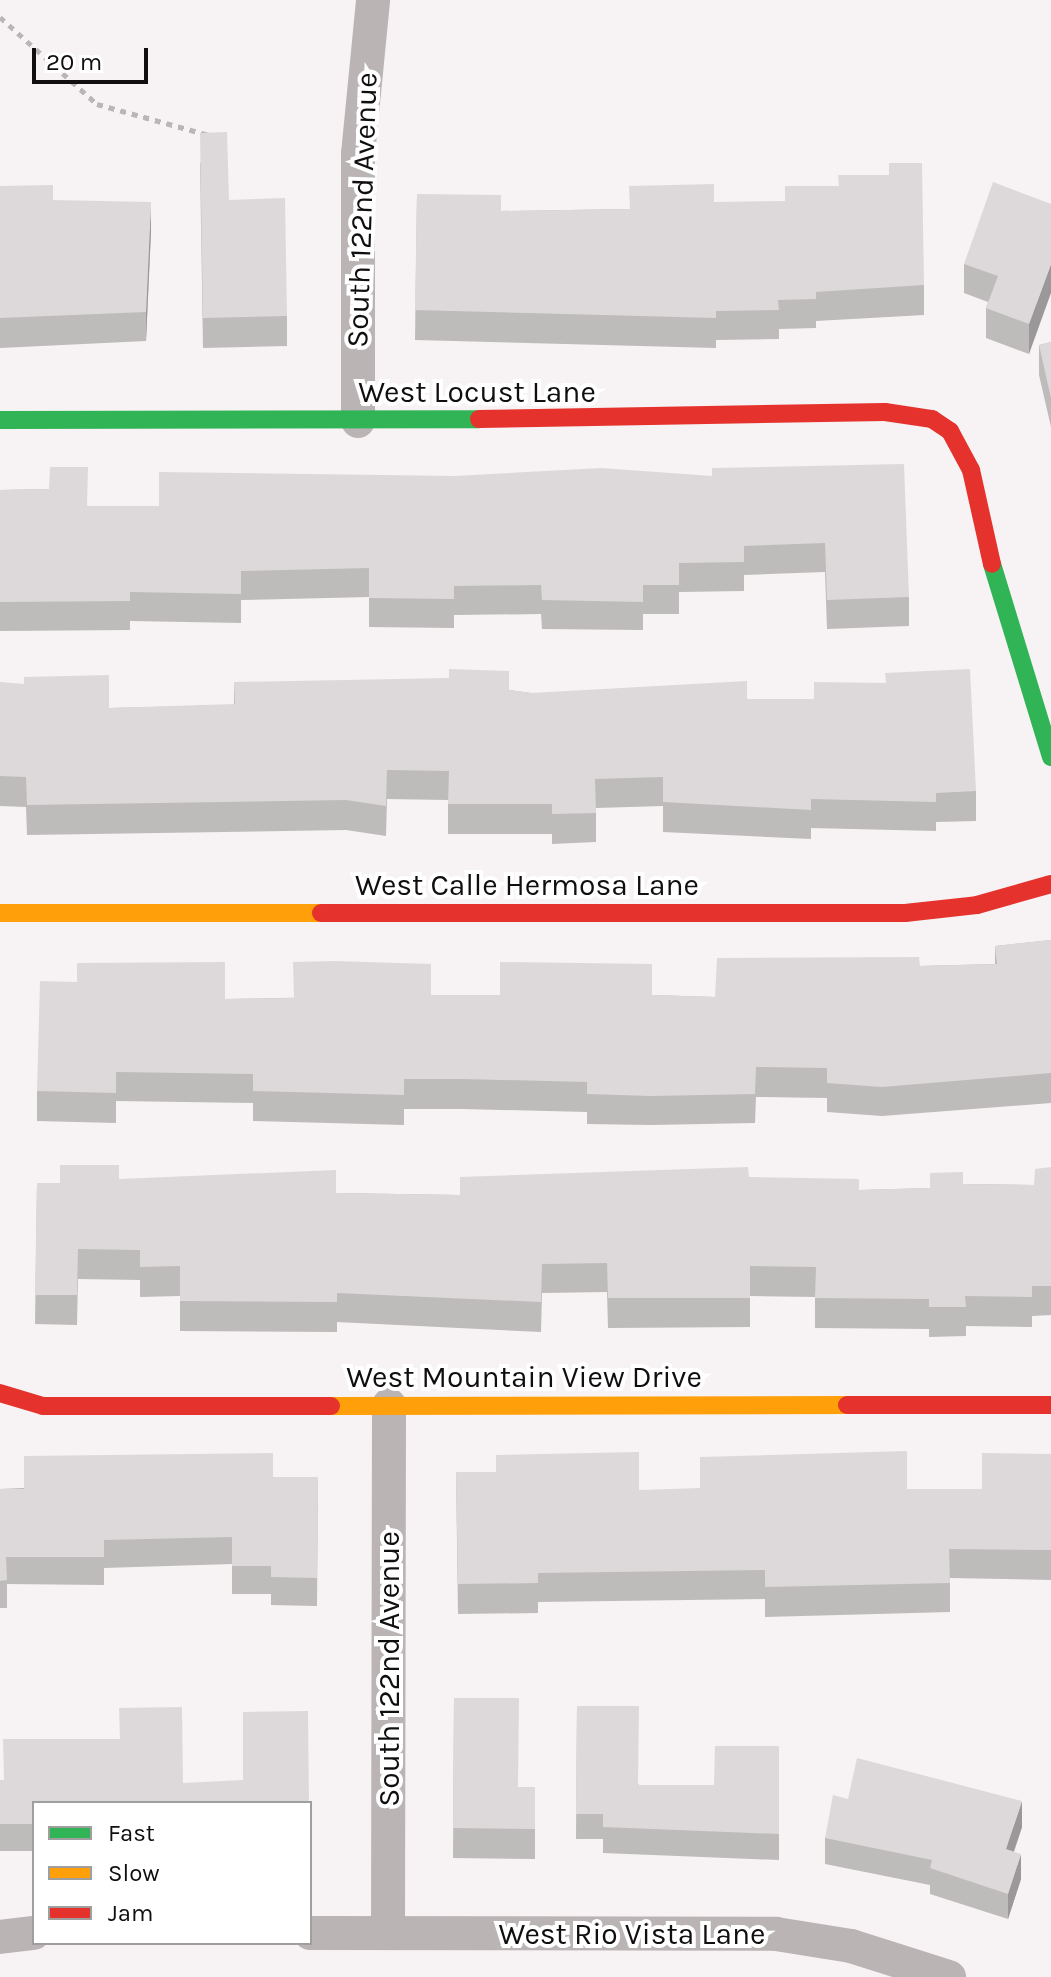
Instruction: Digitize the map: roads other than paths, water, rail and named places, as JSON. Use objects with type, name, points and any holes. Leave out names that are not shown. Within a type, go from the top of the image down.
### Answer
[{"type":"street","name":"South 122nd Avenue","points":[[358,421],[358,142],[373,0]]},
{"type":"street","name":"West Locust Lane","points":[[0,420],[358,421],[885,412],[932,419],[950,431],[971,470],[1005,626],[1051,757]]},
{"type":"street","name":"West Calle Hermosa Lane","points":[[0,913],[905,913],[977,905],[1051,884]]},
{"type":"street","name":"West Mountain View Drive","points":[[0,1393],[43,1406],[1051,1405]]},
{"type":"street","name":"South 122nd Avenue","points":[[388,1933],[389,1405]]},
{"type":"street","points":[[0,1937],[32,1933]]},
{"type":"street","name":"West Rio Vista Lane","points":[[312,1933],[776,1934],[851,1946],[949,1977]]}]
